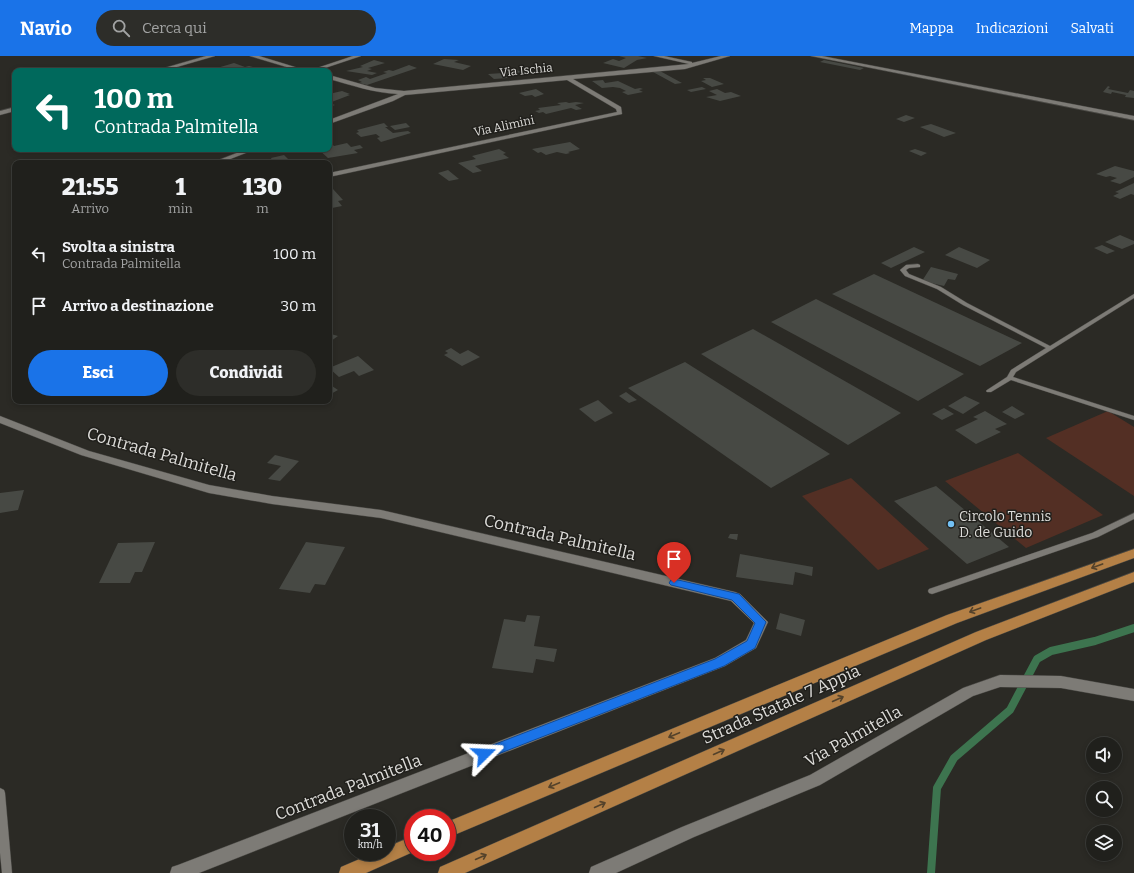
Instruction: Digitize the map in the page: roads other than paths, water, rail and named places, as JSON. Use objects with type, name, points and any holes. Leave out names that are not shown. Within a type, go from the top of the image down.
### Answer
[{"type":"highway","name":"Strada Statale 7 Appia","points":[[456,826],[952,619],[1134,553]]},
{"type":"highway","name":"Strada Statale 7 Appia","points":[[446,873],[981,636],[1134,577]]},
{"type":"highway","points":[[347,873],[404,848]]},
{"type":"street","points":[[196,56],[204,58]]},
{"type":"street","points":[[168,68],[212,56]]},
{"type":"street","points":[[253,56],[295,68]]},
{"type":"street","points":[[320,68],[358,56]]},
{"type":"street","points":[[657,56],[697,65]]},
{"type":"street","name":"Via Ischia","points":[[332,78],[372,89],[404,93],[566,77],[649,71],[697,65],[727,56]]},
{"type":"street","points":[[814,56],[1134,118]]},
{"type":"street","name":"Via Alimini","points":[[332,174],[620,113],[619,108],[566,77]]},
{"type":"street","points":[[332,121],[391,100],[404,93]]},
{"type":"street","points":[[0,113],[12,110]]},
{"type":"street","points":[[222,160],[245,152]]},
{"type":"street","name":"Contrada Palmitella","points":[[0,419],[85,453],[209,489],[272,500],[380,514],[735,597],[760,622],[751,644],[720,662],[178,873]]},
{"type":"street","name":"Via Palmitella","points":[[597,873],[688,832],[815,780],[968,692],[1000,681],[1061,682],[1134,695]]},
{"type":"lane","points":[[918,266],[908,266],[903,270],[907,275],[940,288],[965,304],[1050,348]]},
{"type":"lane","points":[[989,391],[1010,378],[1013,371],[1134,296]]},
{"type":"lane","points":[[1010,378],[1134,418]]},
{"type":"lane","points":[[932,591],[1095,535],[1134,516]]},
{"type":"lane","points":[[0,793],[7,873]]},
{"type":"waterway","points":[[931,873],[937,788],[954,758],[1010,710],[1037,659],[1051,651],[1095,641],[1134,628]]},
{"type":"place","name":"Circolo Tennis D. de Guido","points":[[951,524]]}]
